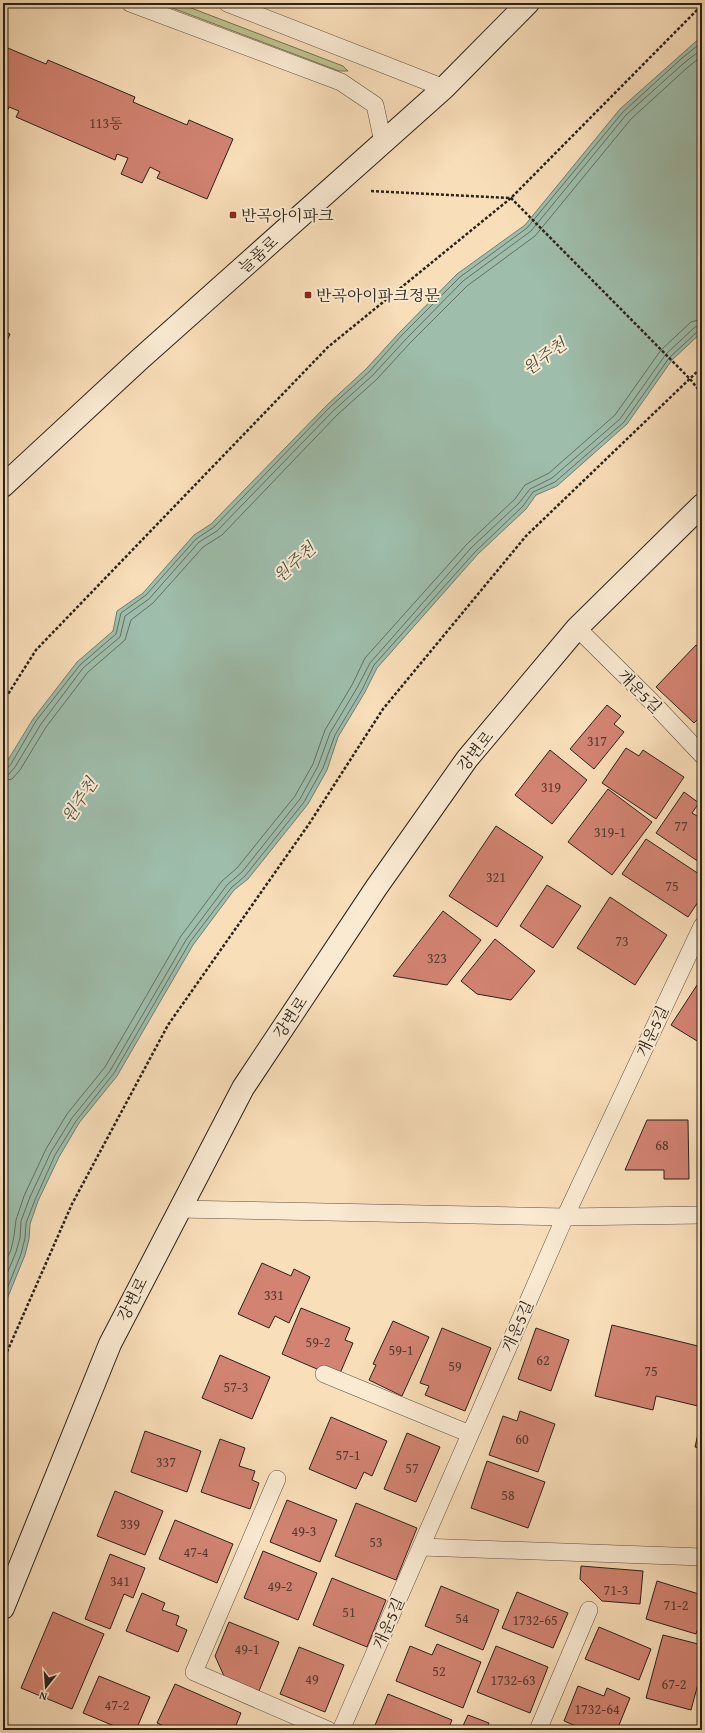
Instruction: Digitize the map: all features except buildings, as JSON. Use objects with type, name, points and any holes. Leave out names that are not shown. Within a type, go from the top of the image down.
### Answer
[{"type":"street","name":"늘품로","points":[[3,486],[139,360],[444,88],[528,3]]},
{"type":"street","name":"강변로","points":[[3,1608],[110,1344],[178,1209],[242,1088],[376,888],[467,759],[577,628],[702,506]]},
{"type":"lane","points":[[130,3],[341,82],[375,105],[383,142]]},
{"type":"lane","points":[[227,3],[444,88]]},
{"type":"lane","name":"개운5길","points":[[577,628],[652,702],[702,755]]},
{"type":"lane","name":"개운5길","points":[[341,1730],[565,1217],[702,926]]},
{"type":"lane","points":[[178,1209],[565,1217],[702,1215]]},
{"type":"lane","points":[[324,1374],[470,1434]]},
{"type":"lane","points":[[277,1479],[194,1672],[328,1730]]},
{"type":"lane","points":[[422,1547],[702,1557]]},
{"type":"lane","points":[[538,1730],[589,1610]]},
{"type":"path","points":[[3,702],[36,650],[328,347],[512,198],[702,5]]},
{"type":"path","points":[[331,188],[512,198],[690,379],[702,394]]},
{"type":"path","points":[[3,1362],[72,1204],[168,1025],[309,824],[383,709],[526,536],[702,367]]},
{"type":"green space","points":[[159,3],[178,3],[343,66],[348,71],[339,71]]},
{"type":"water","name":"원주천","points":[[702,36],[702,332],[672,360],[627,424],[557,486],[536,495],[526,509],[478,554],[377,668],[365,692],[338,737],[327,770],[308,804],[248,879],[234,890],[193,945],[117,1076],[79,1123],[59,1157],[38,1201],[30,1224],[29,1239],[25,1255],[3,1309],[3,768],[33,719],[77,662],[113,631],[117,611],[143,593],[194,535],[211,524],[327,405],[366,369],[457,274],[525,225],[620,109]]},
{"type":"place","name":"반곡아이파크","points":[[233,215]]},
{"type":"place","name":"반곡아이파크정문","points":[[308,295]]}]
